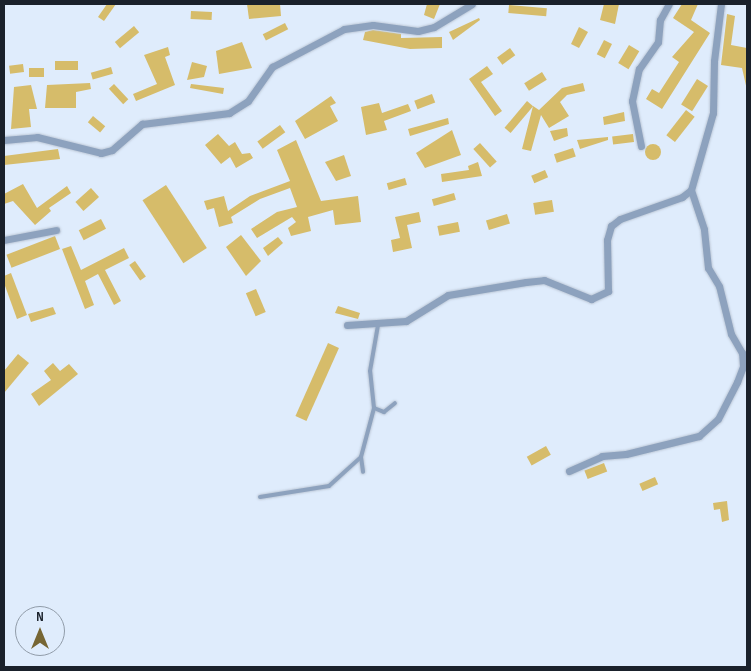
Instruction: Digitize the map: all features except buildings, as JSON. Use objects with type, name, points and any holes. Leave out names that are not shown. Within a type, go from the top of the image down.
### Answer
[{"type":"street","points":[[4,140],[37,138],[101,153],[112,150],[142,124],[229,113],[248,101],[272,67],[344,29],[373,24],[418,31],[434,27],[472,4]]},
{"type":"street","points":[[641,146],[632,101],[638,69],[658,42],[660,20],[669,4]]},
{"type":"street","points":[[347,325],[378,325],[406,321],[448,295],[544,280],[591,299],[600,298],[608,291],[610,280],[606,240],[611,226],[620,219],[682,198],[691,190],[713,113],[714,61],[721,4]]},
{"type":"street","points":[[568,470],[602,456],[626,454],[700,436],[718,419],[737,382],[743,366],[742,353],[731,334],[719,286],[708,268],[704,229],[691,190]]},
{"type":"street","points":[[4,240],[56,230]]},
{"type":"lane","points":[[363,472],[361,457],[374,408],[370,371],[378,325]]},
{"type":"lane","points":[[374,408],[384,412],[395,403]]},
{"type":"lane","points":[[260,497],[329,486],[361,457]]}]
